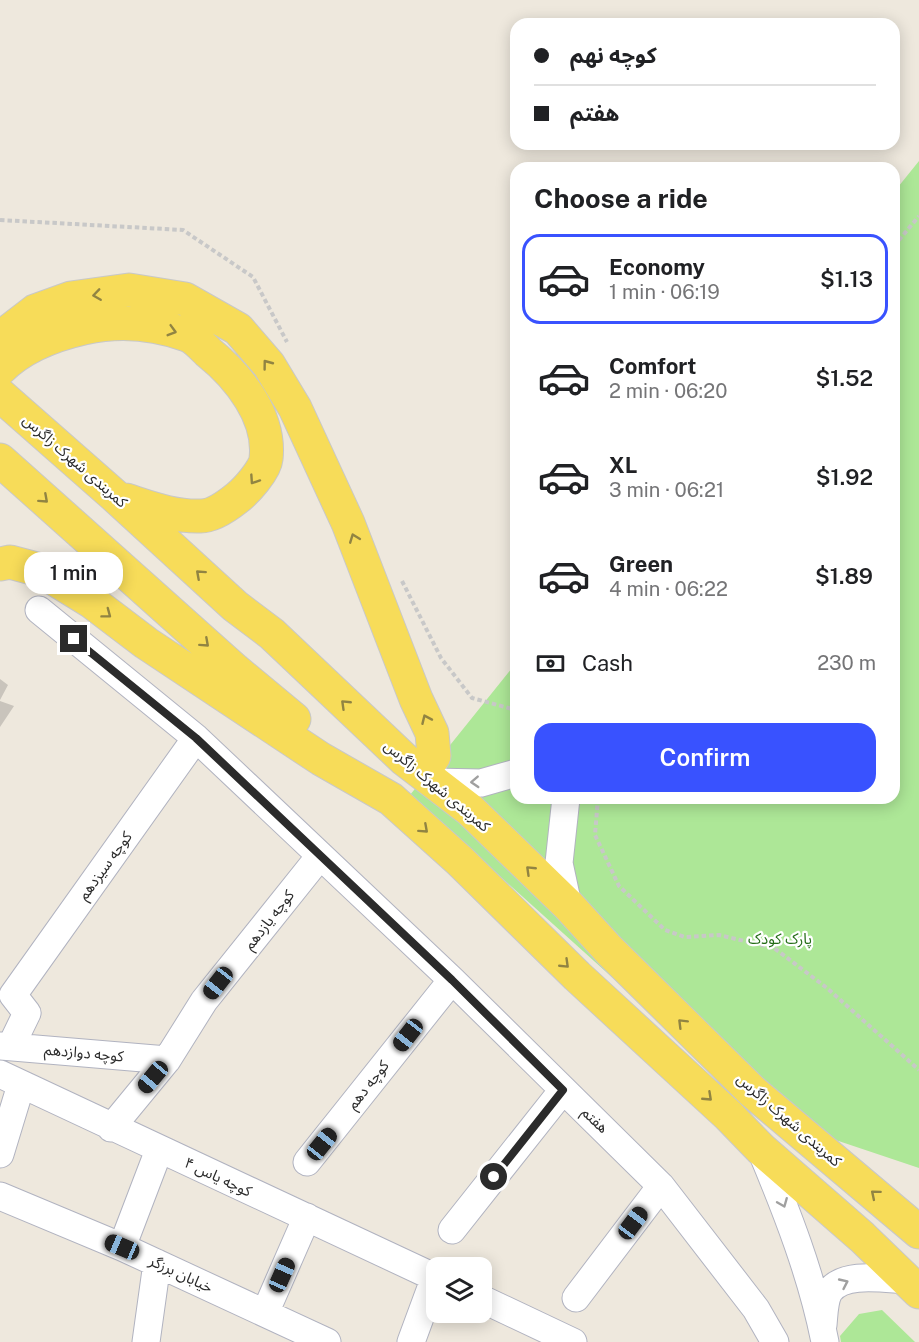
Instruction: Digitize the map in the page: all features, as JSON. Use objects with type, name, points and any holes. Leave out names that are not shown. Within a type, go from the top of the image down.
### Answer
[{"type":"main road","points":[[0,339],[35,311],[71,298],[129,290],[185,298],[238,329],[269,365],[295,408],[348,523],[416,699],[432,733],[434,756],[428,778]]},
{"type":"main road","points":[[2,388],[14,356],[56,334],[101,324],[149,324],[189,336],[226,366],[249,396],[266,431],[266,462],[247,490],[228,506],[204,516],[175,516],[116,497]]},
{"type":"main road","name":"کمربندی شهرک زاگرس","points":[[2,388],[116,497],[236,606],[272,634],[405,760],[470,810],[568,905],[609,950],[753,1092],[919,1232]]},
{"type":"main road","points":[[0,460],[235,670],[391,799],[460,861],[577,976],[729,1116],[761,1149],[862,1237],[912,1286]]},
{"type":"main road","points":[[0,564],[10,562],[40,570],[92,602],[146,643],[303,747],[391,799]]},
{"type":"street","name":"هفتم","points":[[39,610],[196,738],[452,980],[661,1186],[756,1309],[775,1342]]},
{"type":"street","name":"کوچه سیزدهم","points":[[6,1046],[27,1014],[13,995],[196,738]]},
{"type":"street","points":[[428,778],[481,783],[510,775]]},
{"type":"street","points":[[565,804],[559,863],[568,905]]},
{"type":"street","name":"کوچه یازدهم","points":[[111,1128],[167,1060],[204,1001],[320,856]]},
{"type":"street","name":"کوچه دهم","points":[[307,1162],[452,980]]},
{"type":"street","name":"کوچه دوازدهم","points":[[6,1046],[167,1060]]},
{"type":"street","points":[[0,1154],[11,1079]]},
{"type":"street","name":"کوچه یاس ۴","points":[[11,1079],[111,1128],[426,1272]]},
{"type":"street","points":[[452,1230],[563,1090]]},
{"type":"street","points":[[761,1149],[788,1216],[824,1337]]},
{"type":"street","points":[[122,1247],[159,1150]]},
{"type":"street","points":[[576,1298],[661,1186]]},
{"type":"street","name":"خیابان برزگر","points":[[0,1196],[122,1247],[318,1340]]},
{"type":"street","points":[[265,1313],[307,1217]]},
{"type":"street","points":[[146,1342],[157,1263]]},
{"type":"street","points":[[824,1337],[824,1310],[829,1293],[837,1285],[855,1278],[912,1286]]},
{"type":"street","points":[[411,1342],[426,1303]]},
{"type":"street","points":[[492,1304],[573,1342]]},
{"type":"path","points":[[900,239],[919,216]]},
{"type":"path","points":[[598,804],[595,835],[619,886],[665,930],[685,937],[719,935],[774,948],[827,988],[919,1070]]},
{"type":"green space","name":"پارک کودک","points":[[919,161],[919,1168],[767,1117],[410,795],[510,670],[510,804],[900,804],[900,185]]},
{"type":"green space","points":[[882,1310],[915,1342],[841,1342],[840,1336],[859,1314]]},
{"type":"building","points":[[0,679],[8,685],[0,700]]},
{"type":"building","points":[[0,701],[14,706],[0,727]]},
{"type":"route","points":[[74,639],[196,738],[452,980],[563,1090],[494,1177]]}]
